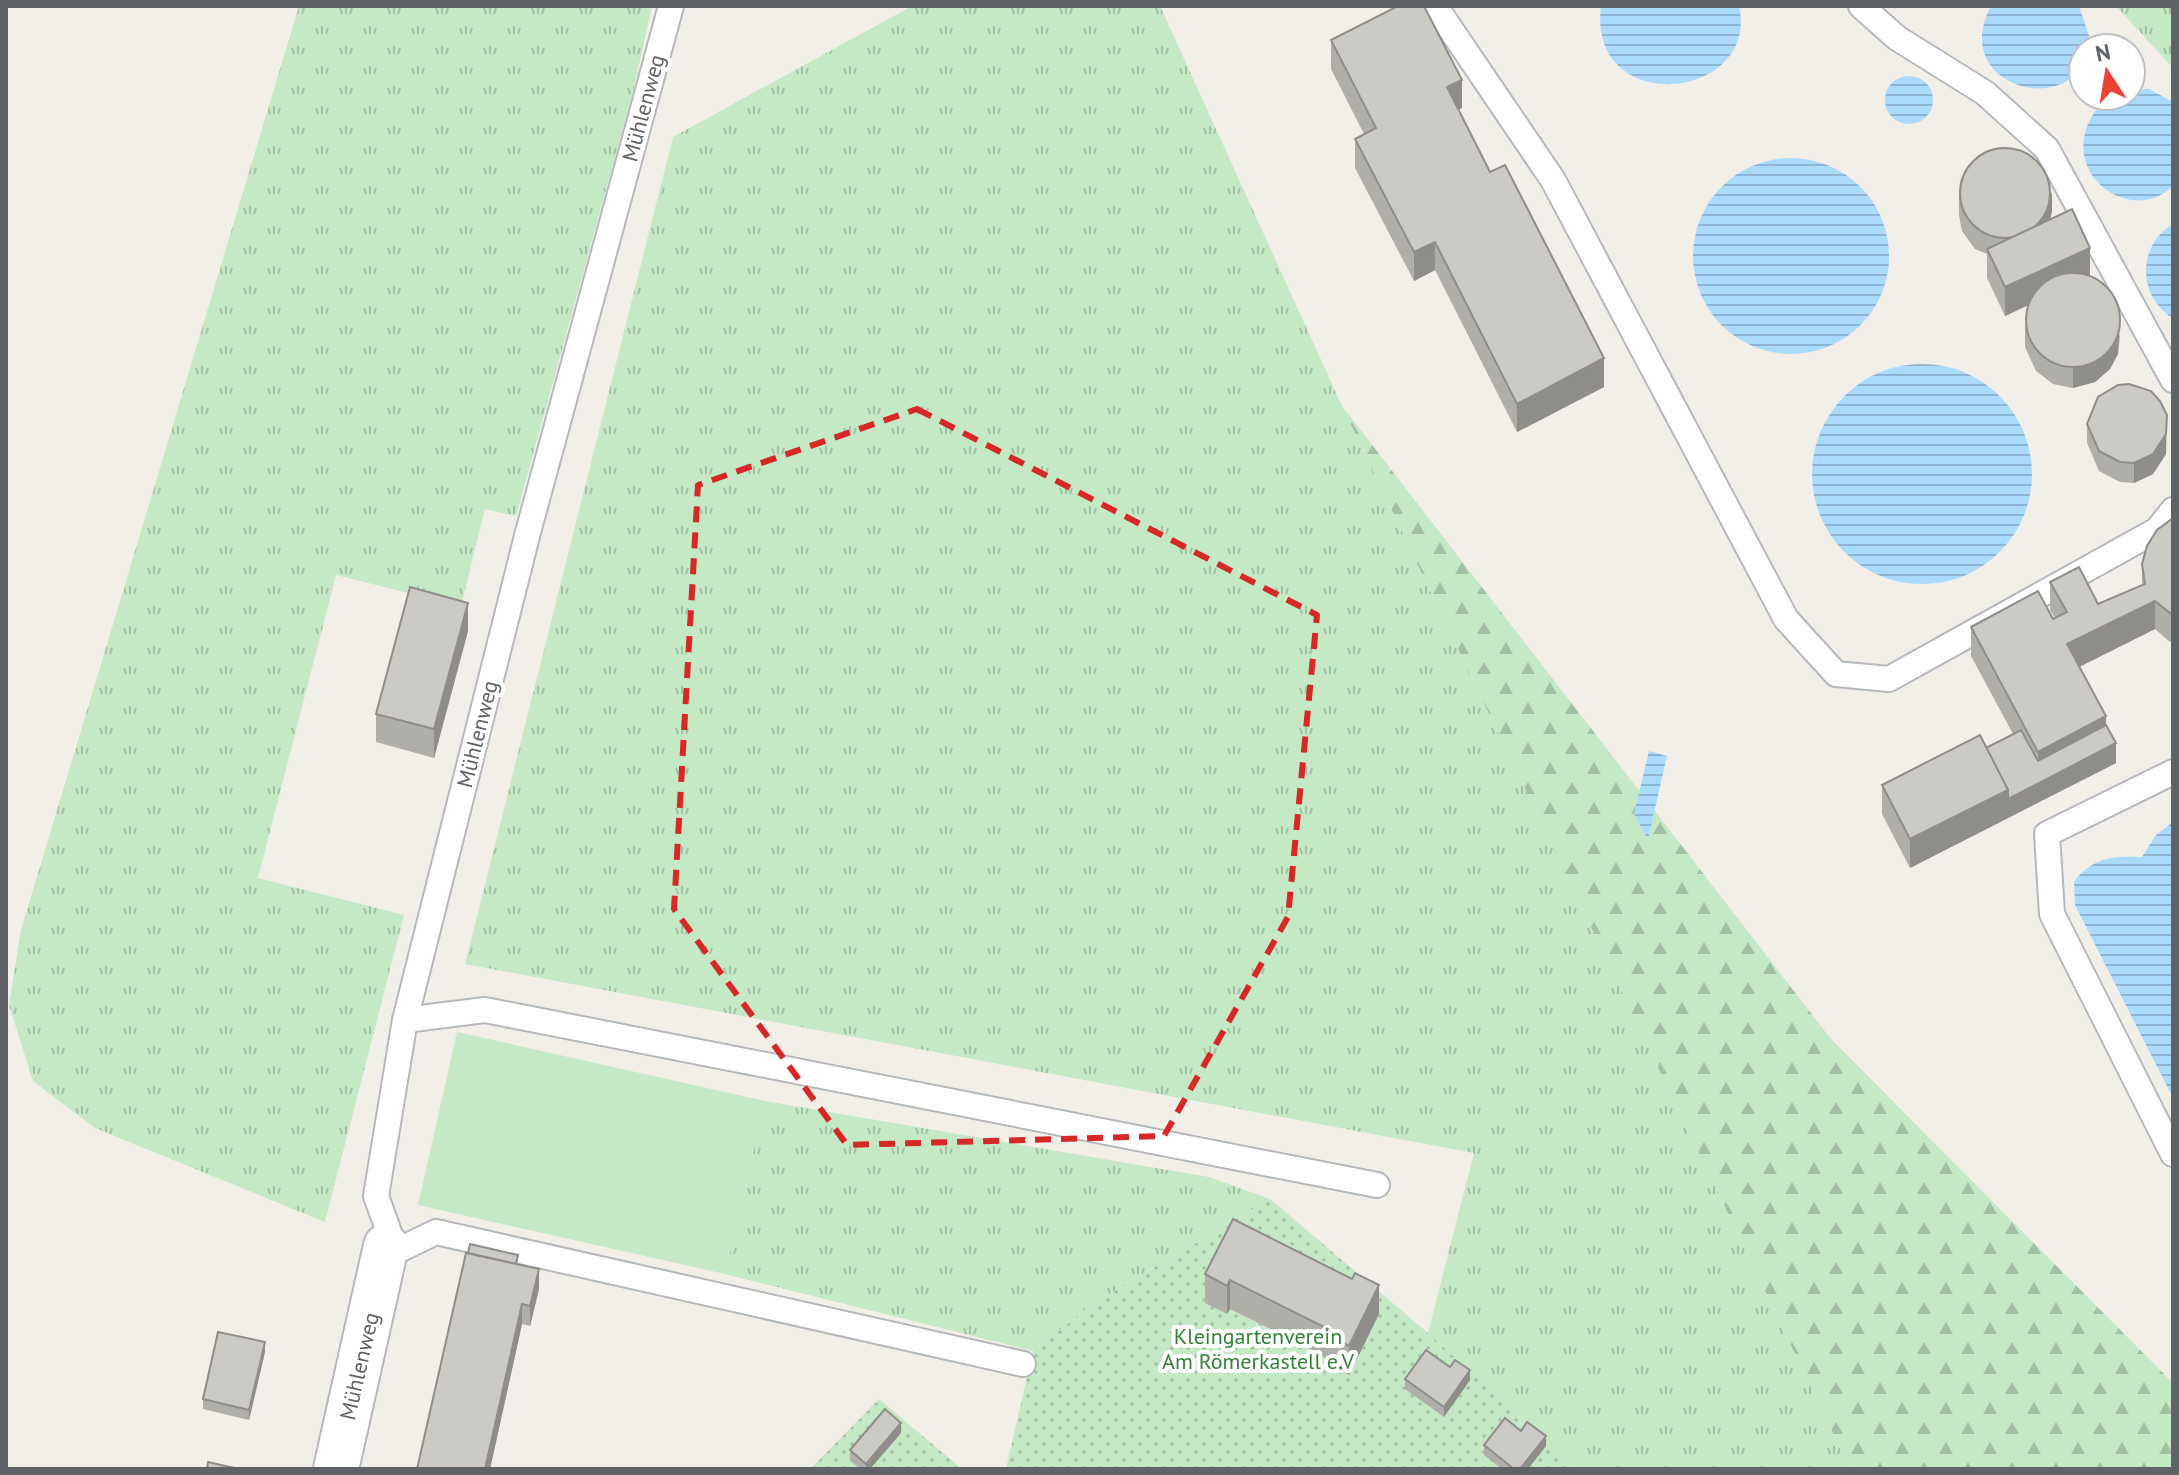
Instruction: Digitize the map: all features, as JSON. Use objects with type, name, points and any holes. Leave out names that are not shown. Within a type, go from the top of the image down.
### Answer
[{"type":"street","name":"Mühlenweg","points":[[336,1469],[386,1246]]},
{"type":"lane","name":"Mühlenweg","points":[[386,1246],[389,1232],[376,1196],[405,1020],[527,536],[671,6]]},
{"type":"lane","points":[[1435,6],[1553,180],[1786,619],[1836,674],[1889,679],[2157,530],[2173,510]]},
{"type":"lane","points":[[1861,6],[1897,38],[1985,93],[2047,149],[2173,380]]},
{"type":"lane","points":[[2173,772],[2047,834],[2052,914],[2173,1154]]},
{"type":"lane","points":[[405,1020],[485,1010],[1377,1185]]},
{"type":"lane","points":[[386,1246],[401,1249],[436,1232],[1023,1364]]},
{"type":"highlighted area","points":[[917,409],[1317,615],[1288,917],[1164,1136],[847,1145],[674,909],[698,485]]},
{"type":"green space","points":[[299,6],[652,6],[633,92],[516,516],[485,509],[461,606],[336,575],[258,878],[404,915],[325,1222],[95,1128],[33,1081],[9,1005],[21,930]]},
{"type":"green space","points":[[912,6],[1160,6],[1342,406],[1850,1469],[1575,1469],[1428,1333],[1474,1153],[465,964],[673,137]]},
{"type":"green space","points":[[2116,6],[2173,6],[2173,68],[2147,40],[2147,32],[2140,32]]},
{"type":"green space","points":[[1342,406],[1831,1039],[2173,1383],[2173,1469],[1850,1469]]},
{"type":"green space","points":[[457,1032],[765,1101],[725,1274],[418,1205]]},
{"type":"green space","points":[[765,1101],[1209,1177],[1270,1199],[1094,1303],[1033,1351],[725,1274]]},
{"type":"green space","name":"Kleingartenverein Am Römerkastell e.V","points":[[1270,1199],[1428,1333],[1575,1469],[1006,1469],[1033,1351],[1094,1303]]},
{"type":"green space","points":[[879,1399],[962,1469],[810,1469]]},
{"type":"water","points":[[1601,6],[1739,6],[1739,38],[1724,62],[1701,78],[1673,84],[1644,81],[1620,67],[1604,42]]},
{"type":"water","points":[[1991,6],[2079,6],[2088,32],[2067,32],[2067,79],[2042,88],[2020,86],[2000,75],[1986,58],[1982,35]]},
{"type":"water","points":[[1909,76],[1926,83],[1933,100],[1926,117],[1909,124],[1892,117],[1885,100],[1892,83]]},
{"type":"water","points":[[2147,89],[2173,102],[2173,186],[2154,198],[2134,200],[2115,195],[2098,183],[2087,166],[2083,145],[2089,121],[2096,112],[2147,112]]},
{"type":"water","points":[[1791,158],[1828,166],[1860,187],[1881,219],[1889,256],[1881,293],[1860,325],[1828,346],[1791,354],[1754,346],[1722,325],[1701,293],[1693,256],[1701,219],[1722,187],[1754,166]]},
{"type":"water","points":[[2173,224],[2173,318],[2161,309],[2153,297],[2146,271],[2153,245],[2161,233]]},
{"type":"water","points":[[1922,364],[1964,372],[2000,396],[2024,432],[2032,474],[2024,516],[2000,552],[1964,576],[1922,584],[1880,576],[1844,552],[1820,516],[1812,474],[1820,432],[1844,396],[1880,372]]},
{"type":"water","points":[[1649,751],[1667,756],[1648,839],[1634,814]]},
{"type":"water","points":[[2173,822],[2173,1098],[2075,905],[2074,882],[2088,868],[2104,860],[2142,857],[2156,835]]},
{"type":"building","points":[[1398,6],[1424,6],[1462,80],[1447,87],[1490,172],[1505,165],[1604,358],[1517,404],[1435,242],[1414,252],[1355,139],[1376,128],[1331,40]]},
{"type":"building","points":[[2005,148],[2022,151],[2037,161],[2047,176],[2050,193],[2047,210],[2037,225],[2022,235],[2005,238],[1988,235],[1973,225],[1963,210],[1960,193],[1963,176],[1973,161],[1988,151]]},
{"type":"building","points":[[2072,209],[2090,248],[2005,287],[1987,249]]},
{"type":"building","points":[[2073,273],[2091,277],[2106,287],[2116,302],[2120,320],[2116,338],[2106,353],[2091,363],[2073,367],[2055,363],[2040,353],[2030,338],[2026,320],[2030,302],[2040,287],[2055,277]]},
{"type":"building","points":[[2129,384],[2151,391],[2167,415],[2166,434],[2153,454],[2134,463],[2120,462],[2099,451],[2087,424],[2098,397],[2118,385]]},
{"type":"building","points":[[2173,518],[2173,614],[2155,601],[2067,644],[2106,716],[2038,752],[1971,627],[2038,591],[2053,619],[2067,612],[2050,582],[2079,567],[2098,604],[2145,584],[2142,564],[2147,546],[2157,530]]},
{"type":"building","points":[[410,587],[468,603],[434,729],[376,714]]},
{"type":"building","points":[[2106,725],[2116,743],[2008,799],[2008,790],[1986,748],[2021,730],[2038,761]]},
{"type":"building","points":[[1980,735],[2008,790],[1910,839],[1882,785]]},
{"type":"building","points":[[1233,1219],[1352,1279],[1355,1273],[1379,1285],[1349,1346],[1325,1334],[1328,1329],[1230,1280],[1227,1286],[1205,1274]]},
{"type":"building","points":[[470,1244],[518,1255],[516,1264],[468,1253]]},
{"type":"building","points":[[466,1253],[539,1269],[530,1306],[522,1304],[485,1469],[417,1469]]},
{"type":"building","points":[[218,1332],[265,1342],[249,1410],[203,1399]]},
{"type":"building","points":[[1426,1350],[1450,1367],[1455,1360],[1470,1370],[1444,1407],[1405,1379]]},
{"type":"building","points":[[885,1409],[901,1423],[866,1464],[850,1450]]},
{"type":"building","points":[[1505,1418],[1521,1431],[1527,1422],[1546,1436],[1520,1469],[1514,1469],[1484,1445]]},
{"type":"building","points":[[208,1462],[239,1469],[207,1469]]}]
